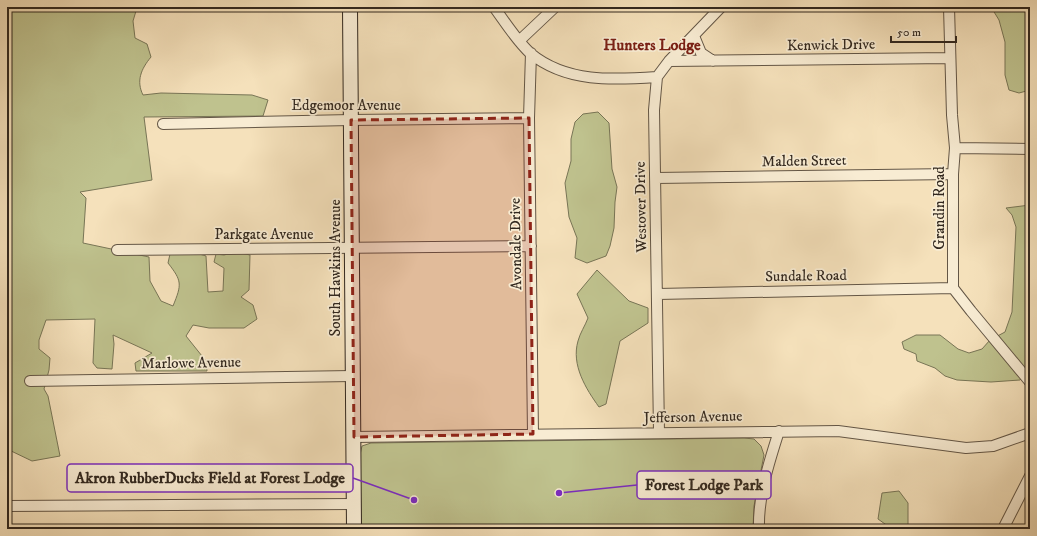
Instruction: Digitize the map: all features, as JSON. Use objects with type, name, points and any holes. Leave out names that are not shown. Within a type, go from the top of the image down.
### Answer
[{"type":"main road","name":"South Hawkins Avenue","points":[[350,7],[354,529]]},
{"type":"street","points":[[494,7],[519,41],[531,53],[557,69],[578,76],[625,79],[656,77],[669,61],[721,7]]},
{"type":"street","points":[[519,41],[555,7]]},
{"type":"street","name":"Grandin Road","points":[[949,7],[955,148],[953,174],[953,288]]},
{"type":"street","points":[[694,36],[701,53],[713,61]]},
{"type":"street","name":"Avondale Drive","points":[[531,53],[529,118],[533,434]]},
{"type":"street","name":"Kenwick Drive","points":[[669,61],[950,58]]},
{"type":"street","name":"Westover Drive","points":[[656,77],[654,110],[659,432]]},
{"type":"street","name":"Edgemoor Avenue","points":[[163,124],[529,118]]},
{"type":"street","points":[[955,148],[1030,149]]},
{"type":"street","name":"Malden Street","points":[[656,178],[953,174]]},
{"type":"street","name":"Parkgate Avenue","points":[[117,250],[530,246]]},
{"type":"street","points":[[953,288],[1030,382]]},
{"type":"street","name":"Sundale Road","points":[[658,294],[924,290],[953,288]]},
{"type":"street","name":"Marlowe Avenue","points":[[30,381],[352,376]]},
{"type":"street","points":[[759,529],[761,500],[778,431]]},
{"type":"street","name":"Jefferson Avenue","points":[[354,437],[659,432],[838,431],[966,448],[993,446],[1030,433]]},
{"type":"street","points":[[1003,529],[1030,476]]},
{"type":"street","points":[[7,506],[354,504]]},
{"type":"highlighted area","points":[[529,118],[533,434],[354,437],[351,120]]},
{"type":"green space","points":[[7,7],[144,7],[136,11],[133,21],[135,38],[147,44],[151,57],[141,75],[140,85],[143,95],[161,93],[252,95],[268,100],[263,116],[144,117],[152,180],[80,192],[86,198],[83,243],[149,257],[150,281],[161,301],[173,306],[178,293],[179,283],[176,274],[168,263],[170,254],[196,253],[206,256],[208,292],[223,291],[224,268],[214,262],[216,254],[224,255],[236,252],[250,255],[249,290],[241,297],[253,305],[257,319],[244,328],[209,328],[193,325],[186,336],[206,361],[207,371],[136,371],[135,363],[152,353],[113,335],[114,344],[112,369],[97,368],[93,363],[95,319],[46,320],[39,340],[39,349],[50,358],[49,370],[44,389],[48,396],[60,456],[32,461],[7,449]]},
{"type":"green space","points":[[991,7],[1030,7],[1030,90],[1019,93],[1009,90],[1005,75],[1005,42],[999,20]]},
{"type":"green space","points":[[598,112],[609,123],[612,169],[617,187],[614,228],[610,246],[606,256],[587,263],[575,258],[577,238],[569,217],[565,183],[571,161],[571,139],[575,122],[583,114]]},
{"type":"green space","points":[[1030,205],[1030,369],[1020,380],[991,382],[957,380],[945,376],[935,368],[917,361],[916,354],[904,349],[902,342],[916,335],[940,335],[958,349],[969,353],[982,349],[990,340],[1005,332],[1012,312],[1016,227],[1012,215],[1006,208]]},
{"type":"green space","points":[[597,270],[629,301],[648,308],[648,323],[620,341],[606,404],[599,407],[585,385],[576,359],[576,350],[579,338],[588,318],[577,294]]},
{"type":"green space","points":[[754,439],[761,446],[764,455],[754,506],[753,529],[361,529],[360,455],[362,446],[371,443]]},
{"type":"green space","points":[[899,491],[908,503],[908,529],[892,529],[878,519],[882,493]]},
{"type":"place","name":"Forest Lodge Park","points":[[559,493]]},
{"type":"place","name":"Akron RubberDucks Field at Forest Lodge","points":[[414,500]]},
{"type":"district","name":"Hunters Lodge","points":[[652,45]]}]
